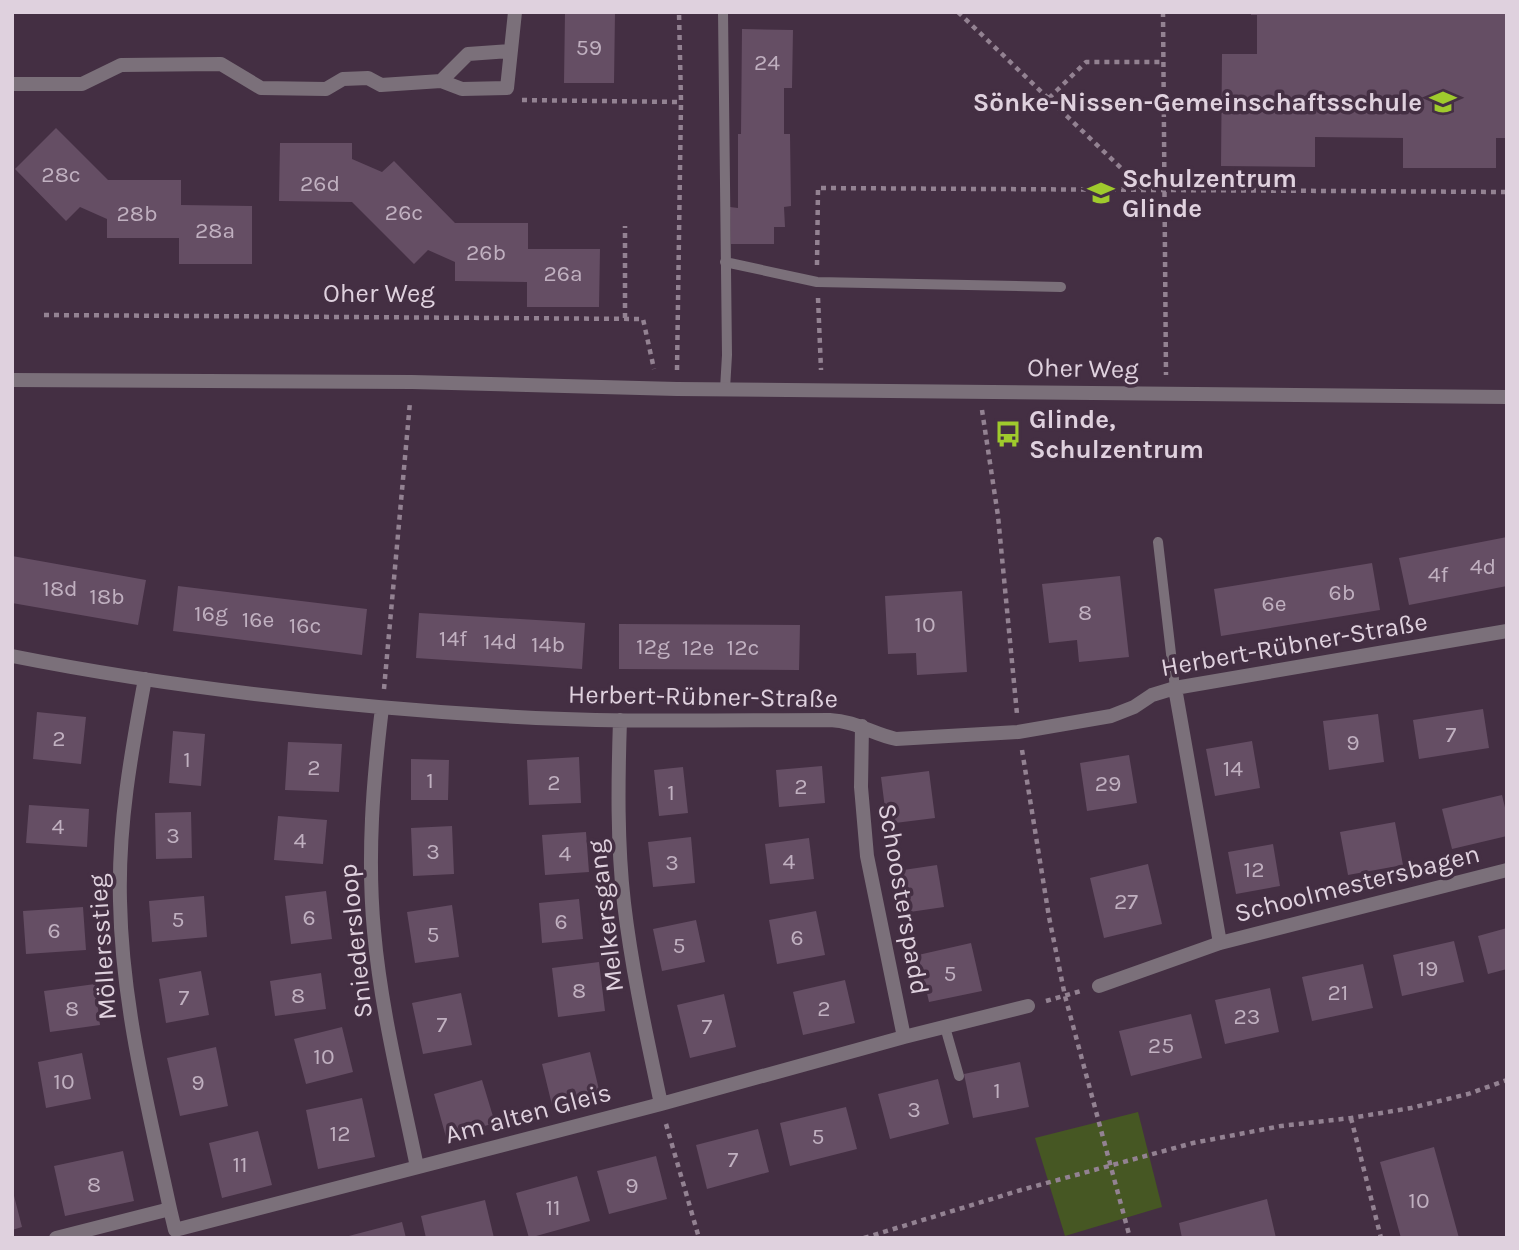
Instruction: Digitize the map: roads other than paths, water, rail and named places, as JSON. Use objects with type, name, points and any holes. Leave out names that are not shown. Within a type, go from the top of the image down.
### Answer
[{"type":"street","points":[[12,84],[82,84],[121,65],[221,64],[261,88],[326,89],[343,79],[368,78],[381,85],[440,81],[462,89],[507,88],[515,12]]},
{"type":"street","points":[[440,81],[467,54],[511,51]]},
{"type":"street","name":"Oher Weg","points":[[12,380],[412,382],[677,389],[1507,397]]},
{"type":"street","name":"Herbert-Rübner-Straße","points":[[12,656],[145,679],[382,708],[620,720],[830,720],[846,721],[877,735],[896,739],[1018,732],[1111,716],[1134,707],[1152,695],[1175,688],[1507,631]]},
{"type":"street","name":"Möllersstieg","points":[[145,679],[122,823],[121,937],[129,1013],[170,1209]]},
{"type":"street","name":"Schoolmestersbagen","points":[[1175,688],[1220,943]]},
{"type":"street","name":"Sniedersloop","points":[[382,708],[371,820],[373,928],[382,1000],[417,1167]]},
{"type":"street","name":"Melkersgang","points":[[620,720],[618,813],[624,900],[634,974],[661,1104]]},
{"type":"street","name":"Schoosterspadd","points":[[862,726],[861,787],[867,856],[904,1037]]},
{"type":"street","name":"Schoolmestersbagen","points":[[1099,986],[1220,943],[1507,870]]},
{"type":"street","name":"Am alten Gleis","points":[[170,1209],[175,1230],[1028,1006]]},
{"type":"street","points":[[56,1238],[170,1209]]},
{"type":"lane","points":[[723,12],[725,389]]},
{"type":"lane","points":[[725,262],[817,282],[1061,287]]},
{"type":"lane","points":[[1158,542],[1175,688]]},
{"type":"lane","points":[[945,1027],[959,1076]]},
{"type":"place","name":"Sönke-Nissen-Gemeinschaftsschule","points":[[1443,102]]},
{"type":"place","name":"Schulzentrum Glinde","points":[[1101,193]]},
{"type":"place","name":"Glinde, Schulzentrum","points":[[1008,434]]}]
